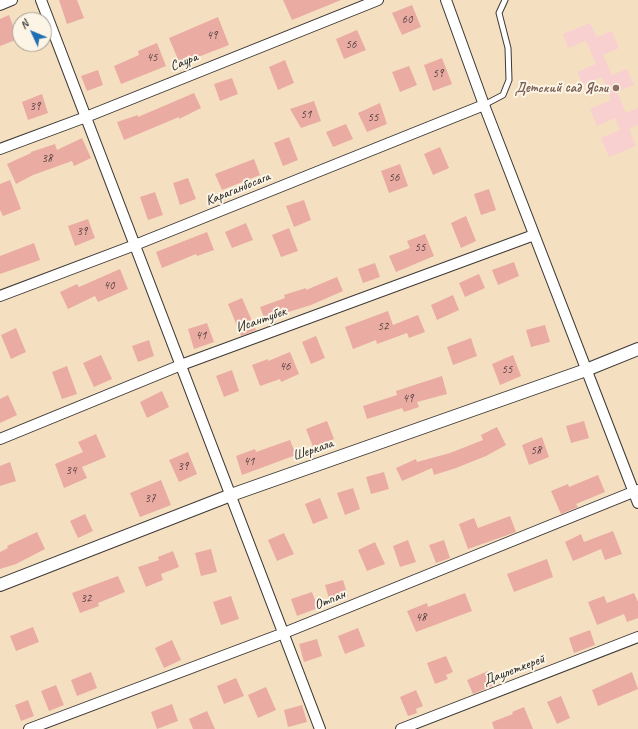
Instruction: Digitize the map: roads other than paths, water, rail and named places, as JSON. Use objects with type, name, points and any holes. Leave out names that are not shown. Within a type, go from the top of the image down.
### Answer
[{"type":"street","points":[[0,5],[12,0]]},
{"type":"street","points":[[41,0],[320,729]]},
{"type":"street","name":"Саура","points":[[0,149],[378,0]]},
{"type":"street","points":[[446,0],[484,105],[586,370],[636,491],[638,503]]},
{"type":"street","name":"Караганбосага","points":[[0,296],[135,245],[484,105]]},
{"type":"street","name":"Исантубек","points":[[0,439],[181,365],[534,235]]},
{"type":"street","name":"Шеркала","points":[[0,585],[231,495],[586,370],[638,349]]},
{"type":"street","name":"Отпан","points":[[29,729],[284,633],[636,491]]},
{"type":"street","name":"Даулеткерей","points":[[401,729],[638,637]]},
{"type":"lane","points":[[484,105],[503,95],[509,80],[508,48],[499,13],[505,0]]},
{"type":"place","name":"Детский сад Ясли","points":[[616,88]]}]
